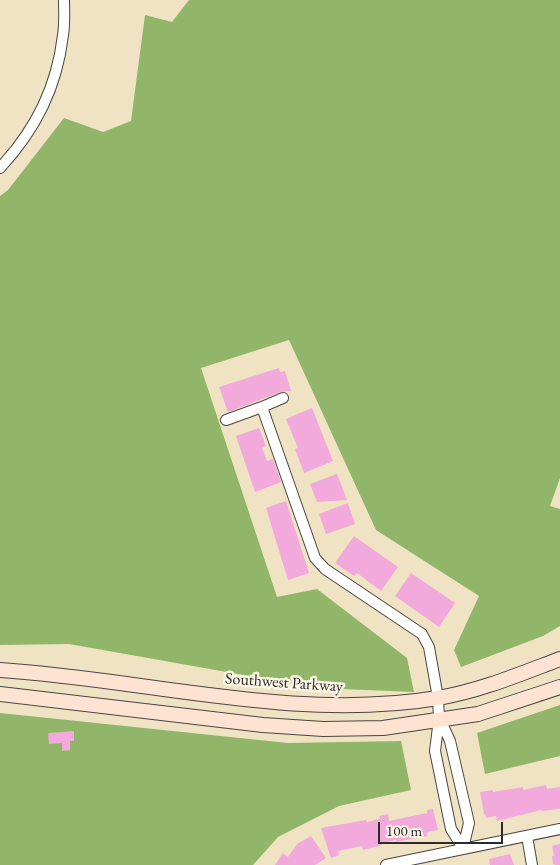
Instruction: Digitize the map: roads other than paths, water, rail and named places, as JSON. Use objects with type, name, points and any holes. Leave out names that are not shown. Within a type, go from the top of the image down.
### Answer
[{"type":"main road","name":"Southwest Parkway","points":[[0,670],[94,679],[266,701],[326,705],[438,698],[506,679],[560,659]]},
{"type":"main road","points":[[0,694],[262,725],[323,729],[383,728],[478,714],[560,687]]},
{"type":"street","points":[[0,168],[19,148],[37,119],[53,84],[63,34],[64,0]]},
{"type":"street","points":[[226,420],[284,398]]},
{"type":"street","points":[[262,407],[315,558],[325,570],[422,634],[429,647],[438,698],[439,719],[434,751],[451,829],[463,848]]},
{"type":"street","points":[[439,719],[450,741],[469,823],[463,848]]},
{"type":"street","points":[[386,865],[560,829]]},
{"type":"street","points":[[526,836],[532,865]]}]
